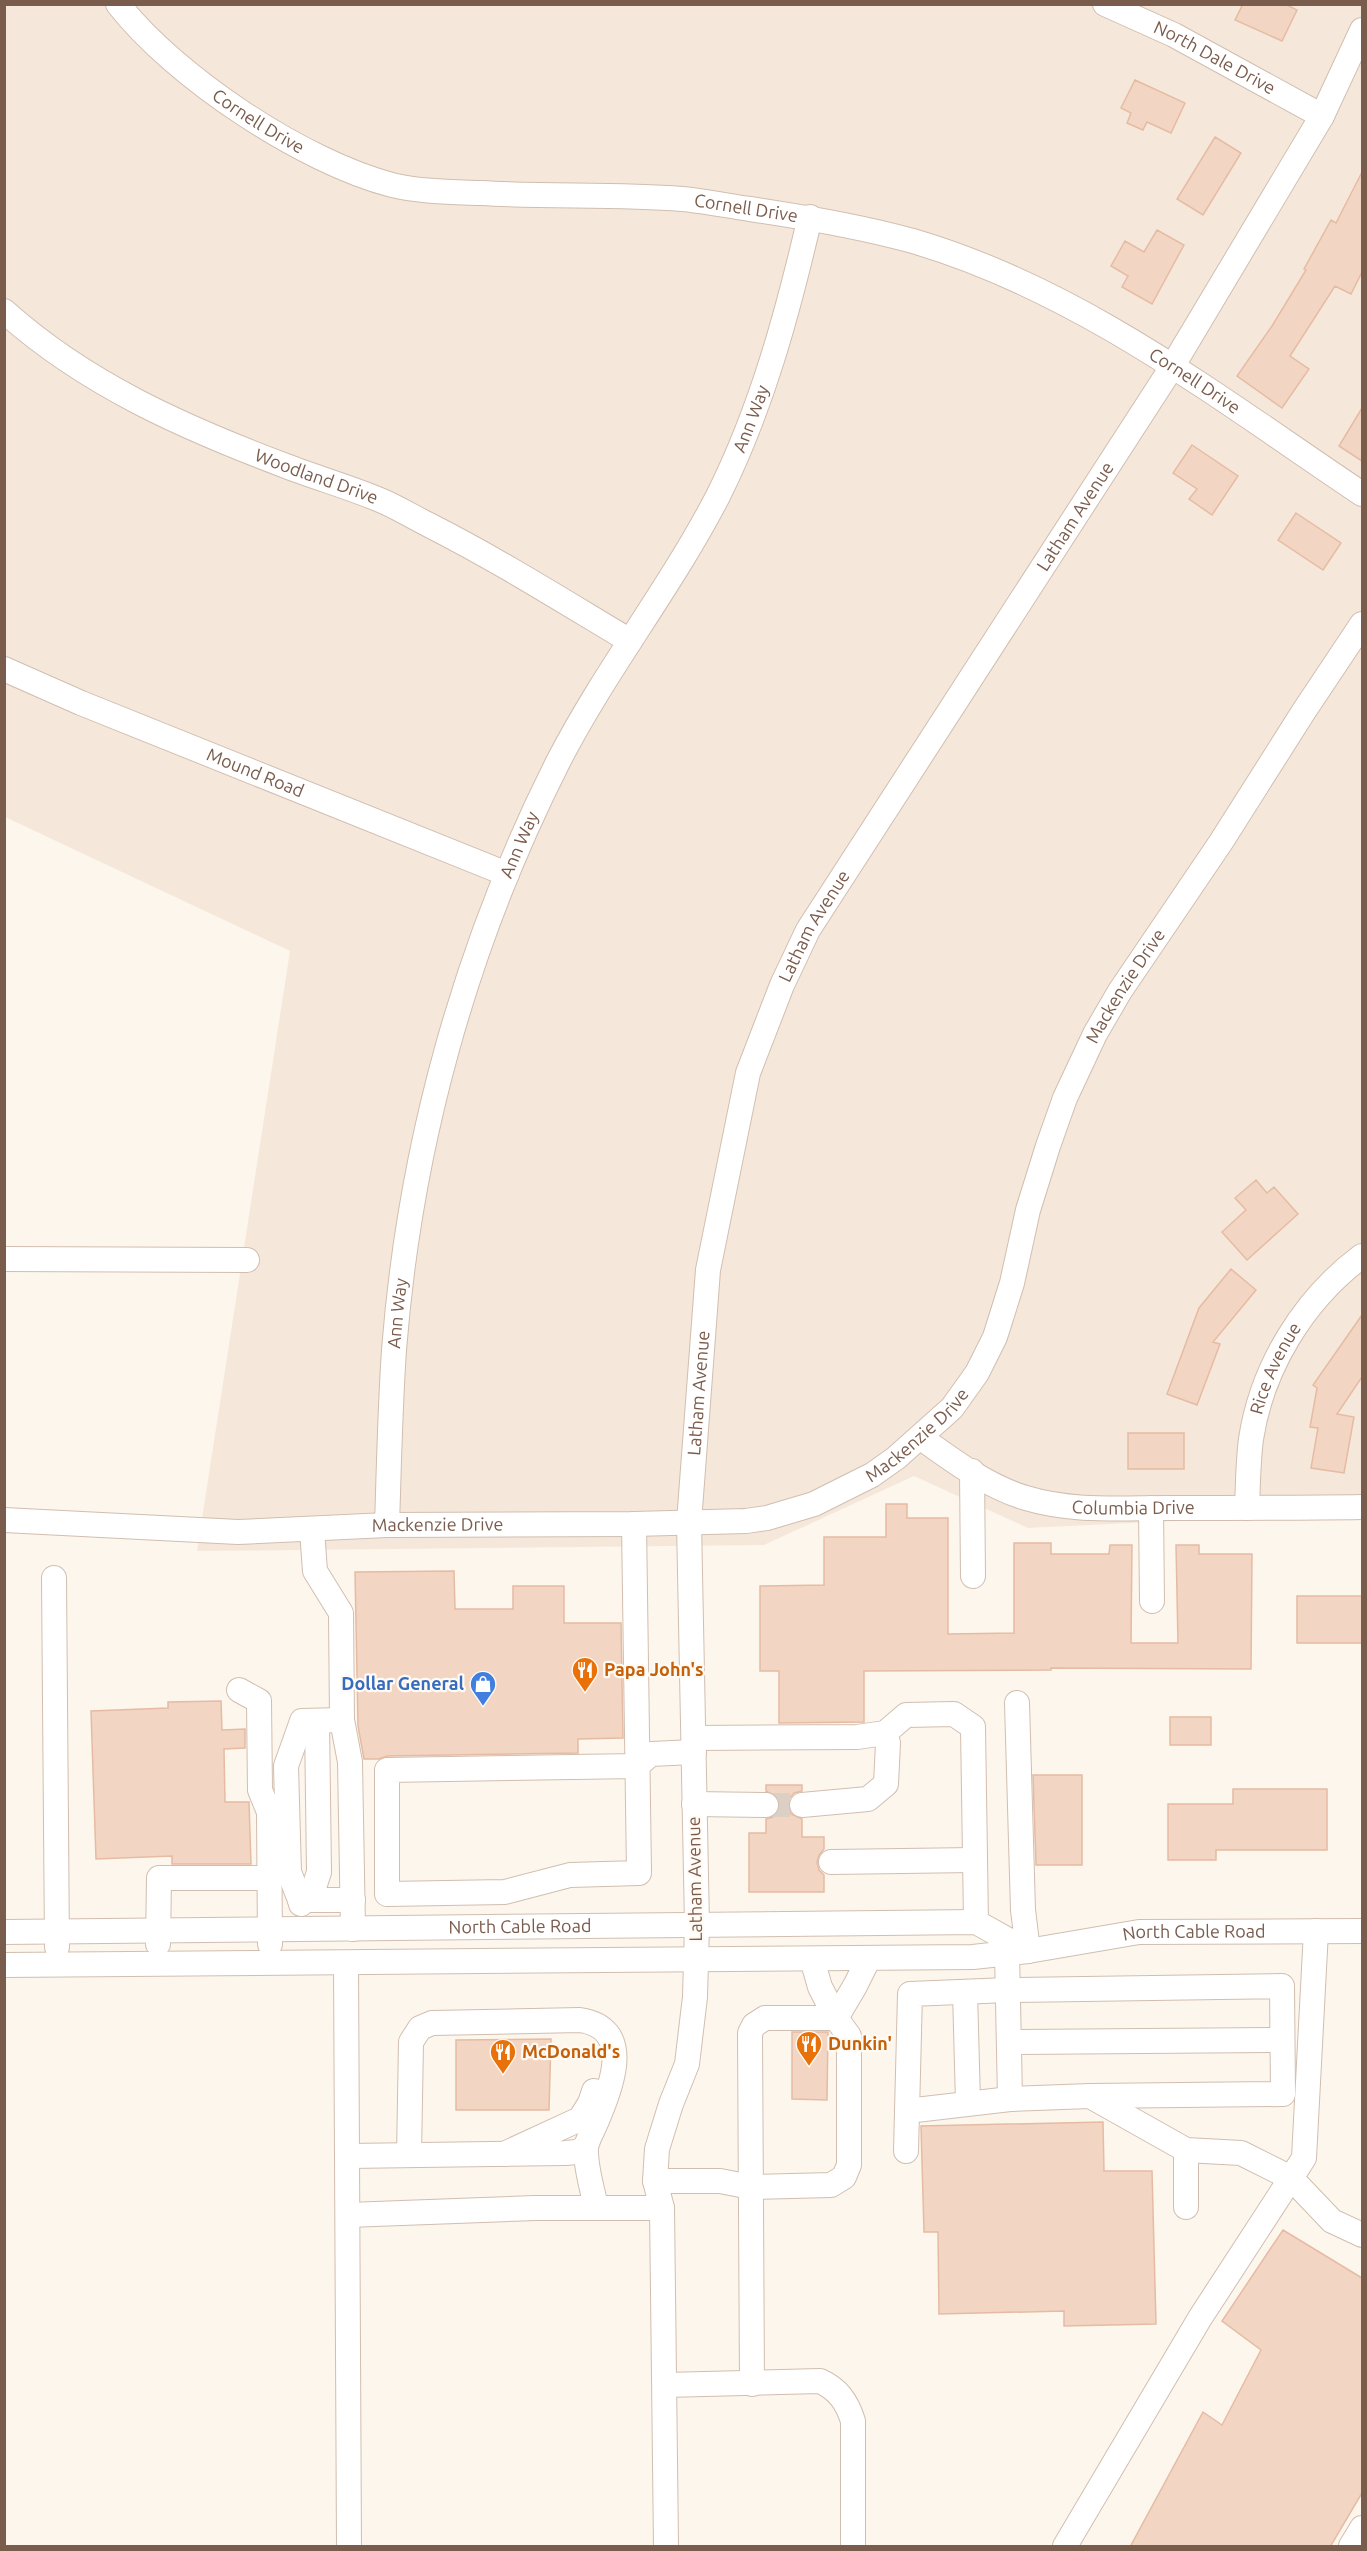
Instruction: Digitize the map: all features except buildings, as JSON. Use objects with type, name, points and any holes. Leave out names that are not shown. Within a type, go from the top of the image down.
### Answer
[{"type":"street","name":"Cornell Drive","points":[[118,4],[171,59],[257,122],[308,152],[394,185],[435,191],[505,195],[682,199],[810,217],[915,242],[993,269],[1072,306],[1172,367],[1362,494]]},
{"type":"street","name":"North Dale Drive","points":[[1105,4],[1174,36],[1322,116]]},
{"type":"street","name":"Latham Avenue","points":[[666,2547],[662,2208],[655,2181],[657,2149],[687,2064],[695,1997],[697,1925],[690,1522],[708,1270],[748,1073],[782,985],[808,930],[1172,367],[1322,116],[1362,30]]},
{"type":"street","name":"Ann Way","points":[[387,1525],[394,1349],[406,1256],[426,1127],[463,992],[507,874],[560,758],[687,551],[718,495],[739,448],[787,315],[810,217]]},
{"type":"street","name":"Woodland Drive","points":[[4,311],[96,379],[139,404],[199,431],[381,501],[468,545],[630,641]]},
{"type":"street","name":"Mackenzie Drive","points":[[4,1520],[238,1532],[387,1525],[690,1522],[767,1518],[813,1504],[872,1475],[896,1458],[952,1408],[976,1374],[995,1337],[1012,1283],[1028,1210],[1048,1146],[1065,1098],[1095,1034],[1120,991],[1221,842],[1362,624]]},
{"type":"street","name":"Mound Road","points":[[4,669],[102,711],[507,874]]},
{"type":"street","name":"Rice Avenue","points":[[1247,1508],[1251,1440],[1258,1406],[1269,1374],[1316,1298],[1362,1256]]},
{"type":"street","points":[[4,1259],[247,1260]]},
{"type":"street","name":"Columbia Drive","points":[[920,1437],[952,1461],[1009,1492],[1056,1505],[1103,1509],[1362,1507]]},
{"type":"street","points":[[972,1471],[973,1576]]},
{"type":"street","points":[[1151,1508],[1152,1601]]},
{"type":"street","points":[[634,1524],[637,1766],[639,1873],[570,1875],[505,1892],[387,1894],[387,1770],[637,1766],[651,1754],[694,1745],[758,1736],[857,1737],[885,1733],[906,1715],[954,1714],[973,1727],[976,1922]]},
{"type":"street","points":[[312,1530],[315,1571],[341,1613],[342,1720],[350,1762],[353,1929]]},
{"type":"street","points":[[54,1578],[57,1965]]},
{"type":"street","points":[[239,1690],[259,1701],[260,1790],[269,1812],[270,1964]]},
{"type":"street","points":[[1010,2099],[1008,1990],[1023,1910],[1017,1703]]},
{"type":"street","points":[[302,1963],[301,1929],[305,1900],[288,1872],[286,1766],[302,1721],[342,1720]]},
{"type":"street","points":[[802,1805],[868,1799],[886,1784],[888,1743],[885,1733]]},
{"type":"street","points":[[694,1804],[766,1805]]},
{"type":"street","points":[[831,1862],[974,1860]]},
{"type":"street","points":[[158,1965],[159,1878],[269,1878]]},
{"type":"street","points":[[505,1892],[506,1928]]},
{"type":"street","points":[[305,1900],[353,1900]]},
{"type":"street","name":"North Cable Road","points":[[4,1932],[976,1922],[1017,1951]]},
{"type":"street","points":[[1065,2547],[1200,2318],[1304,2158],[1316,1931]]},
{"type":"street","name":"North Cable Road","points":[[4,1965],[973,1957],[1139,1932],[1362,1931]]},
{"type":"street","points":[[836,2018],[869,1958]]},
{"type":"street","points":[[655,2181],[720,2181],[751,2187],[831,2185],[843,2177],[849,2165],[849,2036],[819,1987],[812,1959]]},
{"type":"street","points":[[346,1963],[350,2547]]},
{"type":"street","points":[[906,2151],[907,2111],[910,1994],[1008,1990],[1282,1986],[1283,2094],[1010,2099],[907,2111]]},
{"type":"street","points":[[965,1992],[968,2103]]},
{"type":"street","points":[[752,2384],[750,2033],[754,2025],[765,2018],[836,2018]]},
{"type":"street","points":[[409,2155],[411,2042],[420,2028],[432,2023],[580,2020],[595,2022],[609,2034],[615,2043],[616,2054],[604,2103],[586,2147],[596,2208]]},
{"type":"street","points":[[416,2035],[577,2033],[590,2038],[598,2048],[601,2062],[590,2103],[580,2119],[504,2154]]},
{"type":"street","points":[[1009,2042],[1281,2040]]},
{"type":"street","points":[[1090,2096],[1186,2150],[1241,2153],[1291,2178],[1332,2221],[1362,2235]]},
{"type":"street","points":[[348,2156],[565,2154],[586,2147]]},
{"type":"street","points":[[1186,2150],[1186,2207]]},
{"type":"street","points":[[348,2215],[662,2208]]},
{"type":"street","points":[[665,2385],[819,2382],[832,2387],[848,2406],[853,2421],[853,2547]]},
{"type":"shaded area","points":[[5,5],[1362,5],[1362,1512],[1028,1528],[914,1476],[764,1545],[197,1551],[290,951],[5,817]]},
{"type":"tunnel","points":[[766,1805],[802,1805]]},
{"type":"place","name":"Papa John's","points":[[585,1693]]},
{"type":"place","name":"Dollar General","points":[[483,1707]]},
{"type":"place","name":"Dunkin'","points":[[809,2067]]},
{"type":"place","name":"McDonald's","points":[[503,2075]]}]
